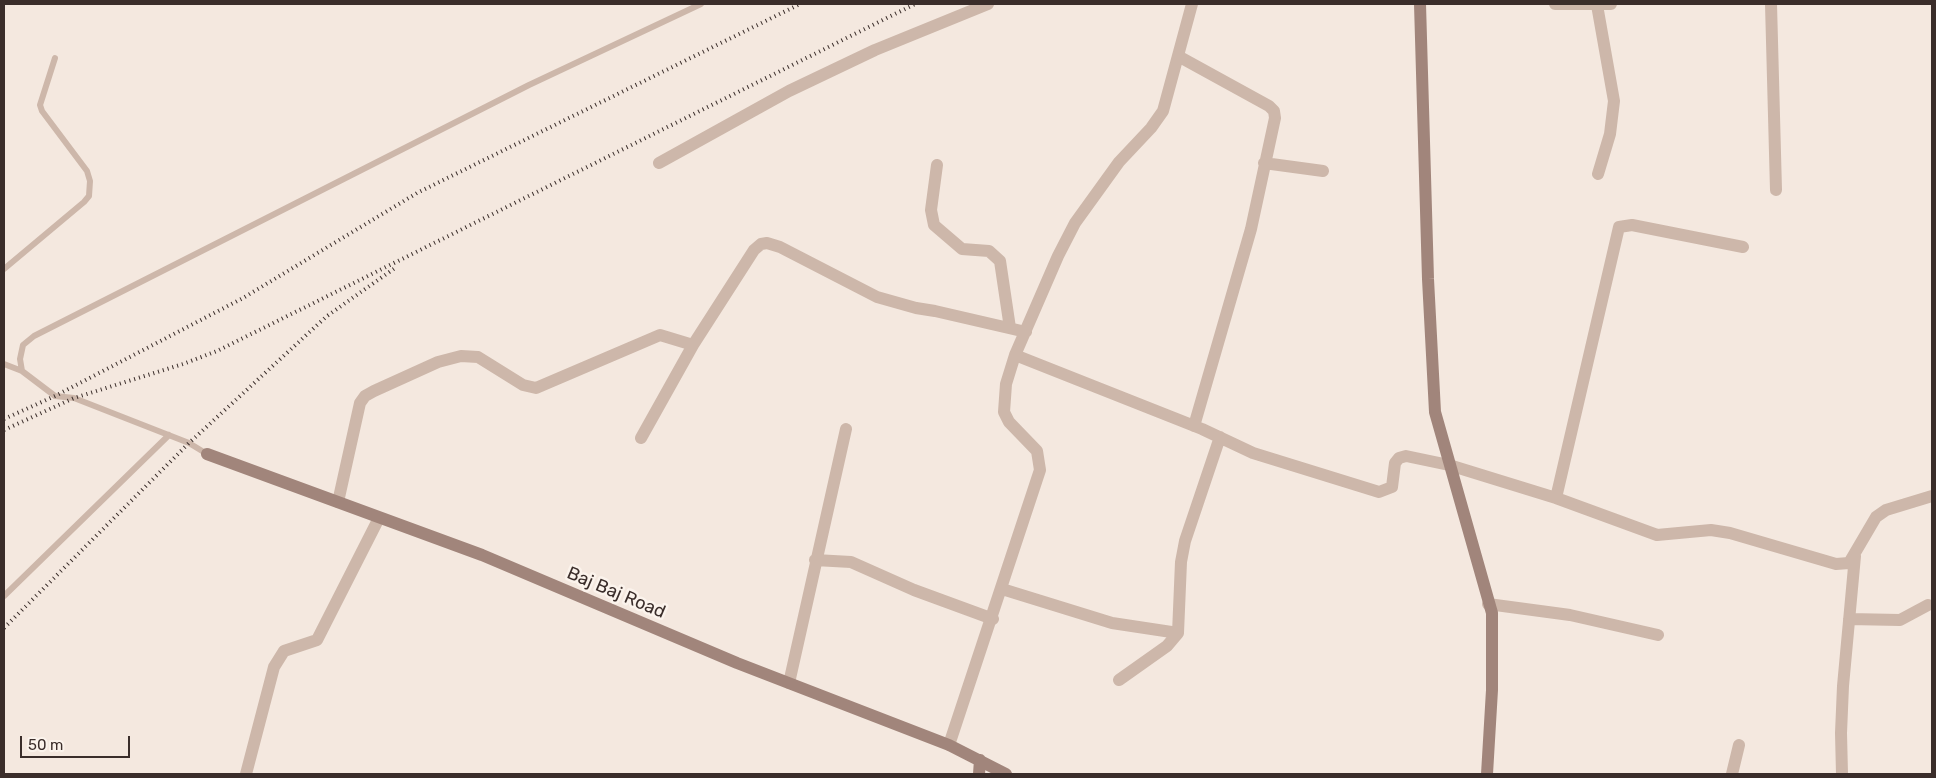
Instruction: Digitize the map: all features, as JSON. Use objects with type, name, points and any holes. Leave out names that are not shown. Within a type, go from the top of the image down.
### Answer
[{"type":"main road","points":[[1420,4],[1428,269],[1435,412],[1492,613],[1492,690],[1487,774]]},
{"type":"main road","name":"Baj Baj Road","points":[[208,454],[482,555],[789,683],[949,745],[1006,774]]},
{"type":"main road","points":[[979,774],[980,760]]},
{"type":"street","points":[[659,163],[789,92],[866,54],[988,4]]},
{"type":"street","points":[[949,745],[993,619],[1040,470],[1037,451],[1009,422],[1004,412],[1006,384],[1015,355],[1058,256],[1075,223],[1119,162],[1151,128],[1163,111],[1192,4]]},
{"type":"street","points":[[1555,4],[1611,4]]},
{"type":"street","points":[[1771,4],[1776,190]]},
{"type":"street","points":[[1597,5],[1614,101],[1610,134],[1598,174]]},
{"type":"street","points":[[1178,56],[1269,106],[1274,111],[1251,229],[1194,426]]},
{"type":"street","points":[[1264,163],[1322,171]]},
{"type":"street","points":[[936,164],[931,210],[934,225],[962,248],[989,251],[1000,261],[1010,328]]},
{"type":"street","points":[[1556,498],[1619,227],[1632,225],[1743,247]]},
{"type":"street","points":[[641,438],[693,345],[754,250],[761,244],[767,243],[780,247],[877,296],[916,308],[1026,332]]},
{"type":"street","points":[[338,502],[360,403],[365,396],[438,362],[461,356],[478,357],[523,385],[536,388],[660,335],[693,345]]},
{"type":"street","points":[[1015,355],[1194,426],[1253,453],[1379,492],[1392,487],[1395,463],[1399,458],[1406,456],[1450,465],[1556,498],[1657,535],[1711,530],[1730,533],[1836,564],[1849,563],[1855,556],[1876,517],[1886,510],[1932,496]]},
{"type":"street","points":[[789,683],[846,430]]},
{"type":"street","points":[[1119,680],[1167,646],[1178,632],[1181,562],[1185,541],[1220,438]]},
{"type":"street","points":[[246,774],[274,667],[284,651],[295,645],[317,640],[379,518]]},
{"type":"street","points":[[1842,774],[1841,733],[1855,556]]},
{"type":"street","points":[[816,560],[851,562],[914,590],[993,619]]},
{"type":"street","points":[[1002,589],[1112,623],[1178,632]]},
{"type":"street","points":[[1488,604],[1570,615],[1658,635]]},
{"type":"street","points":[[1849,619],[1900,620],[1928,606]]},
{"type":"street","points":[[1732,774],[1739,745]]},
{"type":"lane","points":[[22,371],[20,359],[23,346],[34,336],[529,85],[701,4]]},
{"type":"lane","points":[[4,269],[89,196],[90,181],[87,171],[42,111],[40,105],[55,58]]},
{"type":"lane","points":[[4,364],[22,371],[55,396],[74,398],[170,435],[208,454]]},
{"type":"lane","points":[[4,596],[170,435]]},
{"type":"railway","points":[[4,419],[55,396],[243,298],[417,193],[800,4]]},
{"type":"railway","points":[[4,430],[74,398],[183,364],[217,351],[915,4]]},
{"type":"railway","points":[[4,628],[189,443],[327,316],[395,268]]}]
